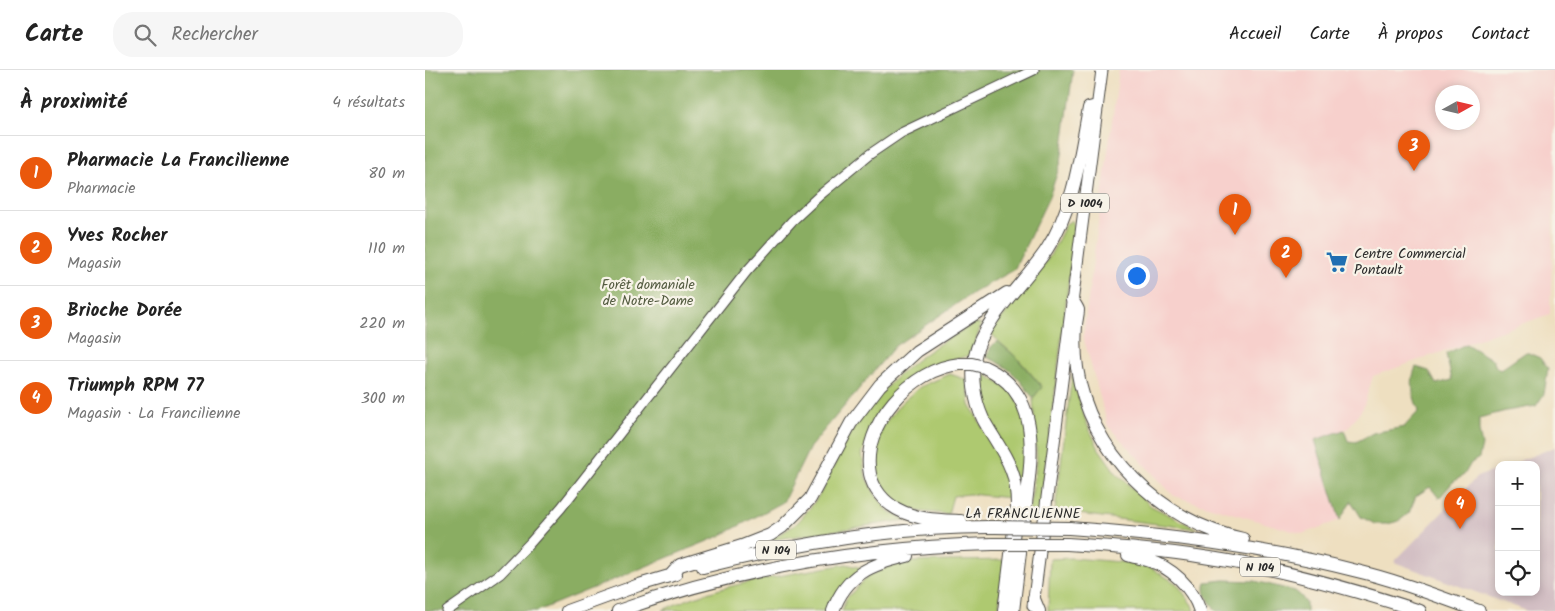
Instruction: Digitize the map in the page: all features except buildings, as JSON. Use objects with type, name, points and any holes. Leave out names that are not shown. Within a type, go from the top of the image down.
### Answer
[{"type":"highway","points":[[1004,611],[1017,493],[1012,470],[1006,456],[982,417],[974,386],[975,355],[981,338],[1039,260],[1056,233],[1074,182],[1089,108],[1097,106]]},
{"type":"highway","points":[[670,576],[680,565],[742,546],[782,527],[810,499],[847,429],[880,385],[917,351],[1018,286]]},
{"type":"highway","points":[[1072,300],[1078,310],[1076,320],[1077,368],[1085,400],[1106,443],[1134,479],[1168,508],[1190,520],[1235,538],[1282,548],[1307,560]]},
{"type":"highway","points":[[995,527],[968,521],[924,518],[901,511],[878,493],[871,480],[868,454],[873,433],[880,420],[895,400],[924,377],[940,368],[960,364],[984,367],[1004,378],[1014,387],[1026,410],[1030,427],[1030,456],[1013,611]]},
{"type":"highway","name":"LA FRANCILIENNE","points":[[567,611],[670,576],[745,556],[812,543],[906,532],[995,527],[1069,528],[1174,536],[1258,550],[1354,570],[1417,589],[1479,611]]},
{"type":"highway","name":"LA FRANCILIENNE","points":[[618,611],[695,587],[750,573],[856,554],[945,545],[1067,544],[1168,552],[1255,566],[1365,594],[1420,611]]},
{"type":"highway","points":[[1096,546],[1148,560],[1166,568],[1181,579],[1200,611]]},
{"type":"highway","points":[[833,611],[845,588],[863,572],[876,564],[906,556],[921,548]]},
{"type":"main road","name":"D 1004","points":[[1035,607],[1102,70]]},
{"type":"street","points":[[447,611],[500,574],[530,543],[561,508],[747,271],[792,221],[820,195],[893,138],[920,123],[1034,70]]},
{"type":"shaded area","points":[[1119,70],[1554,70],[1555,167],[1550,314],[1373,376],[1363,408],[1348,428],[1315,441],[1340,520],[1302,534],[1174,496],[1108,426],[1083,336]]},
{"type":"shaded area","points":[[1555,447],[1555,611],[1527,611],[1394,562],[1477,477],[1495,470],[1495,596],[1540,596],[1540,461],[1519,461]]},
{"type":"green space","name":"Forêt domaniale de Notre-Dame","points":[[425,70],[1073,70],[1061,162],[1049,197],[1014,270],[974,292],[895,346],[810,447],[783,502],[720,536],[537,611],[425,611]]},
{"type":"green space","points":[[1072,220],[1075,229],[1040,512],[1029,512],[1037,461],[1033,398],[1042,387],[1019,360],[990,332],[1030,285],[1050,256],[1066,224]]},
{"type":"green space","points":[[976,323],[981,325],[971,355],[923,371],[872,428],[862,454],[866,478],[875,494],[888,511],[906,520],[771,540],[796,524],[813,504],[824,487],[842,448],[855,427],[883,391],[899,375],[934,347]]},
{"type":"green space","points":[[997,341],[1015,356],[1042,387],[1033,398],[1013,374],[1002,365],[987,357],[991,347]]},
{"type":"green space","points":[[1466,344],[1493,360],[1496,367],[1500,370],[1526,352],[1540,358],[1548,369],[1544,394],[1536,406],[1479,418],[1482,445],[1479,458],[1471,463],[1464,475],[1453,482],[1439,498],[1430,487],[1416,496],[1409,513],[1399,521],[1387,524],[1375,524],[1361,517],[1351,501],[1340,520],[1315,440],[1344,430],[1348,441],[1356,442],[1373,433],[1404,427],[1419,411],[1413,389],[1416,367],[1429,371],[1436,384],[1452,380],[1446,354]]},
{"type":"green space","points":[[983,373],[1014,393],[1027,425],[1023,505],[983,407],[978,376]]},
{"type":"green space","points":[[950,374],[967,380],[970,405],[1004,465],[1011,498],[969,494],[953,496],[948,514],[914,511],[890,499],[877,476],[874,450],[882,427],[901,403],[920,387]]},
{"type":"green space","points":[[1072,375],[1086,422],[1099,449],[1116,473],[1151,506],[1197,529],[1055,511]]},
{"type":"green space","points":[[1072,558],[1145,564],[1177,584],[1192,605],[1194,611],[1048,611],[1050,559]]},
{"type":"green space","points":[[1006,560],[998,611],[842,611],[846,599],[869,575],[900,562]]},
{"type":"green space","points":[[846,564],[862,568],[830,611],[663,610],[706,593],[729,587]]},
{"type":"green space","points":[[1224,580],[1255,581],[1295,591],[1306,603],[1306,611],[1216,611],[1206,594],[1206,582]]},
{"type":"place","name":"Brioche Dorée","points":[[1414,171]]},
{"type":"place","name":"Pharmacie La Francilienne","points":[[1235,235]]},
{"type":"place","name":"Centre Commercial Pontault","points":[[1337,262]]},
{"type":"place","name":"Yves Rocher","points":[[1286,278]]},
{"type":"place","name":"Triumph RPM 77","points":[[1460,529]]}]
